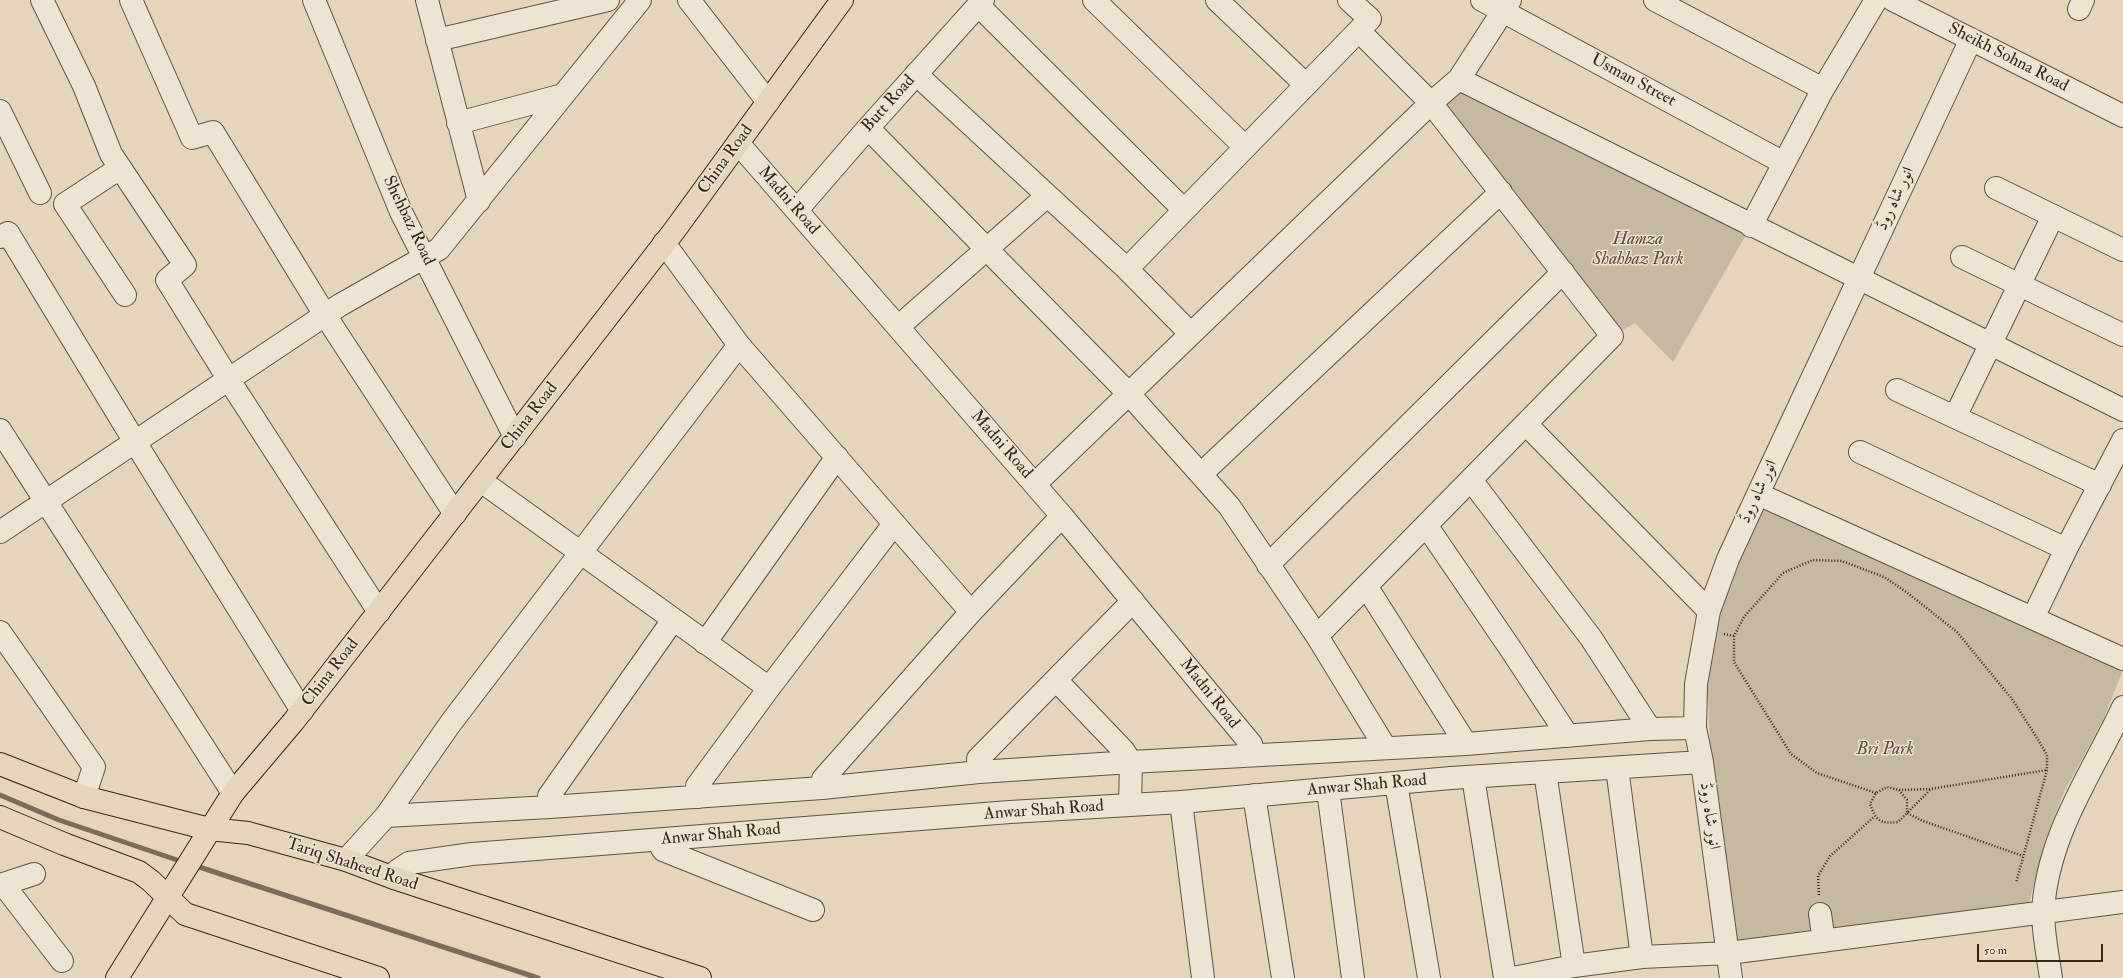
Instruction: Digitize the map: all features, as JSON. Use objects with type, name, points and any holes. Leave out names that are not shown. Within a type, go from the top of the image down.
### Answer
[{"type":"main road","name":"China Road","points":[[168,897],[233,793],[302,711],[664,243],[842,0]]},
{"type":"main road","name":"Tariq Shaheed Road","points":[[0,764],[84,797],[205,836],[248,833],[346,860],[394,878],[700,978]]},
{"type":"main road","points":[[0,816],[64,844],[139,872],[185,914],[205,922],[378,978]]},
{"type":"main road","points":[[117,978],[168,897]]},
{"type":"street","points":[[42,0],[84,86],[111,154],[185,264],[166,280],[379,612]]},
{"type":"street","points":[[131,0],[192,138],[213,132],[325,315],[455,514]]},
{"type":"street","name":"Shehbaz Road","points":[[314,0],[401,212],[515,437]]},
{"type":"street","points":[[427,0],[478,201]]},
{"type":"street","points":[[437,40],[608,0]]},
{"type":"street","points":[[0,532],[325,315],[439,249],[640,0]]},
{"type":"street","points":[[689,0],[768,102]]},
{"type":"street","points":[[1094,0],[1245,147]]},
{"type":"street","points":[[1217,0],[1306,85]]},
{"type":"street","points":[[1127,269],[1370,19],[1349,0]]},
{"type":"street","name":"Usman Street","points":[[1482,0],[1507,5],[1784,163]]},
{"type":"street","points":[[1655,0],[1823,89]]},
{"type":"street","points":[[1751,226],[1823,89],[1876,0]]},
{"type":"street","name":"Sheikh Sohna Road","points":[[1893,0],[2123,116]]},
{"type":"street","points":[[981,3],[1184,210]]},
{"type":"street","name":"Butt Road","points":[[797,210],[916,74],[981,3]]},
{"type":"street","points":[[1035,484],[1431,103],[1459,79],[1507,5]]},
{"type":"street","points":[[1316,636],[1612,336],[1431,103],[1359,30]]},
{"type":"street","name":"انور شاہ روڈ","points":[[1732,978],[1702,762],[1695,728],[1696,684],[1710,611],[1728,558],[1971,39]]},
{"type":"street","points":[[916,74],[1127,269],[1191,334]]},
{"type":"street","points":[[1459,79],[1859,280],[2123,410]]},
{"type":"street","points":[[458,124],[563,95]]},
{"type":"street","points":[[0,111],[40,193]]},
{"type":"street","points":[[868,128],[1129,394],[1229,506],[1316,636],[1385,747]]},
{"type":"street","name":"Madni Road","points":[[738,143],[1062,516],[1251,744],[1254,755]]},
{"type":"street","points":[[120,168],[65,204],[125,295]]},
{"type":"street","points":[[1996,188],[2123,250]]},
{"type":"street","points":[[1201,474],[1501,192]]},
{"type":"street","points":[[898,327],[1047,196]]},
{"type":"street","points":[[1955,417],[2053,216]]},
{"type":"street","points":[[0,237],[8,232],[135,442],[302,711]]},
{"type":"street","points":[[664,243],[739,345],[971,612]]},
{"type":"street","points":[[1962,257],[2123,335]]},
{"type":"street","points":[[1268,566],[1563,272]]},
{"type":"street","points":[[346,860],[386,816],[450,724],[739,345]]},
{"type":"street","points":[[1897,390],[2100,486]]},
{"type":"street","points":[[1526,424],[1710,611]]},
{"type":"street","points":[[0,430],[233,793]]},
{"type":"street","points":[[2033,618],[2066,549],[2123,440]]},
{"type":"street","points":[[1860,452],[2066,549]]},
{"type":"street","points":[[705,643],[837,457]]},
{"type":"street","points":[[1471,480],[1591,638],[1650,729]]},
{"type":"street","points":[[481,481],[768,688]]},
{"type":"street","points":[[1758,494],[2123,659]]},
{"type":"street","points":[[822,788],[823,779],[971,612],[1062,516]]},
{"type":"street","points":[[698,796],[697,786],[768,688],[894,524]]},
{"type":"street","points":[[1426,525],[1568,736]]},
{"type":"street","points":[[1366,586],[1466,744]]},
{"type":"street","points":[[978,772],[978,760],[1133,602]]},
{"type":"street","points":[[550,807],[549,796],[673,620]]},
{"type":"street","points":[[0,632],[94,767],[84,797]]},
{"type":"street","points":[[1056,680],[1123,750],[1131,762],[1130,805]]},
{"type":"street","points":[[2051,978],[2043,913],[2047,879],[2061,830],[2121,716]]},
{"type":"street","name":"Anwar Shah Road","points":[[386,816],[550,807],[822,788],[978,772],[1385,747],[1466,744],[1650,729],[1695,728]]},
{"type":"street","name":"Anwar Shah Road","points":[[394,878],[403,865],[443,857],[1010,812],[1181,802],[1474,777],[1702,762]]},
{"type":"street","points":[[1617,768],[1642,957]]},
{"type":"street","points":[[1545,772],[1574,966]]},
{"type":"street","points":[[1474,777],[1505,978]]},
{"type":"street","points":[[1396,783],[1429,978]]},
{"type":"street","points":[[1328,790],[1353,978]]},
{"type":"street","points":[[1254,795],[1283,978]]},
{"type":"street","points":[[1181,802],[1203,978]]},
{"type":"street","points":[[658,841],[663,850],[813,910]]},
{"type":"street","points":[[34,874],[1,885],[62,961]]},
{"type":"street","points":[[1513,978],[1574,966],[1642,957],[1729,953],[2123,902]]},
{"type":"street","points":[[1820,914],[1824,941]]},
{"type":"path","points":[[1876,793],[1817,773],[1791,754],[1734,662],[1734,636],[1744,617],[1783,573],[1813,560],[1842,561],[1884,576],[1906,591],[1957,632],[2012,700],[2037,738],[2047,755],[2047,770],[2016,883]]},
{"type":"path","points":[[1930,789],[1898,822],[1885,824],[1874,817],[1870,804],[1876,793],[1887,787],[1899,790],[1930,789],[2047,770]]},
{"type":"path","points":[[1899,790],[1907,800],[1907,813]]},
{"type":"path","points":[[1907,813],[1923,821],[2023,856]]},
{"type":"path","points":[[1820,914],[1818,876],[1830,856],[1874,817]]},
{"type":"green space","name":"Hamza Shahbaz Park","points":[[1459,79],[1751,226],[1673,362],[1635,323],[1612,336],[1431,103]]},
{"type":"green space","name":"Bri Park","points":[[1760,503],[2123,670],[2103,720],[2063,794],[2045,841],[2028,907],[1738,944],[1711,763],[1707,682],[1718,615]]},
{"type":"waterway","points":[[0,795],[59,820],[183,862]]},
{"type":"waterway","points":[[193,865],[538,978]]}]
